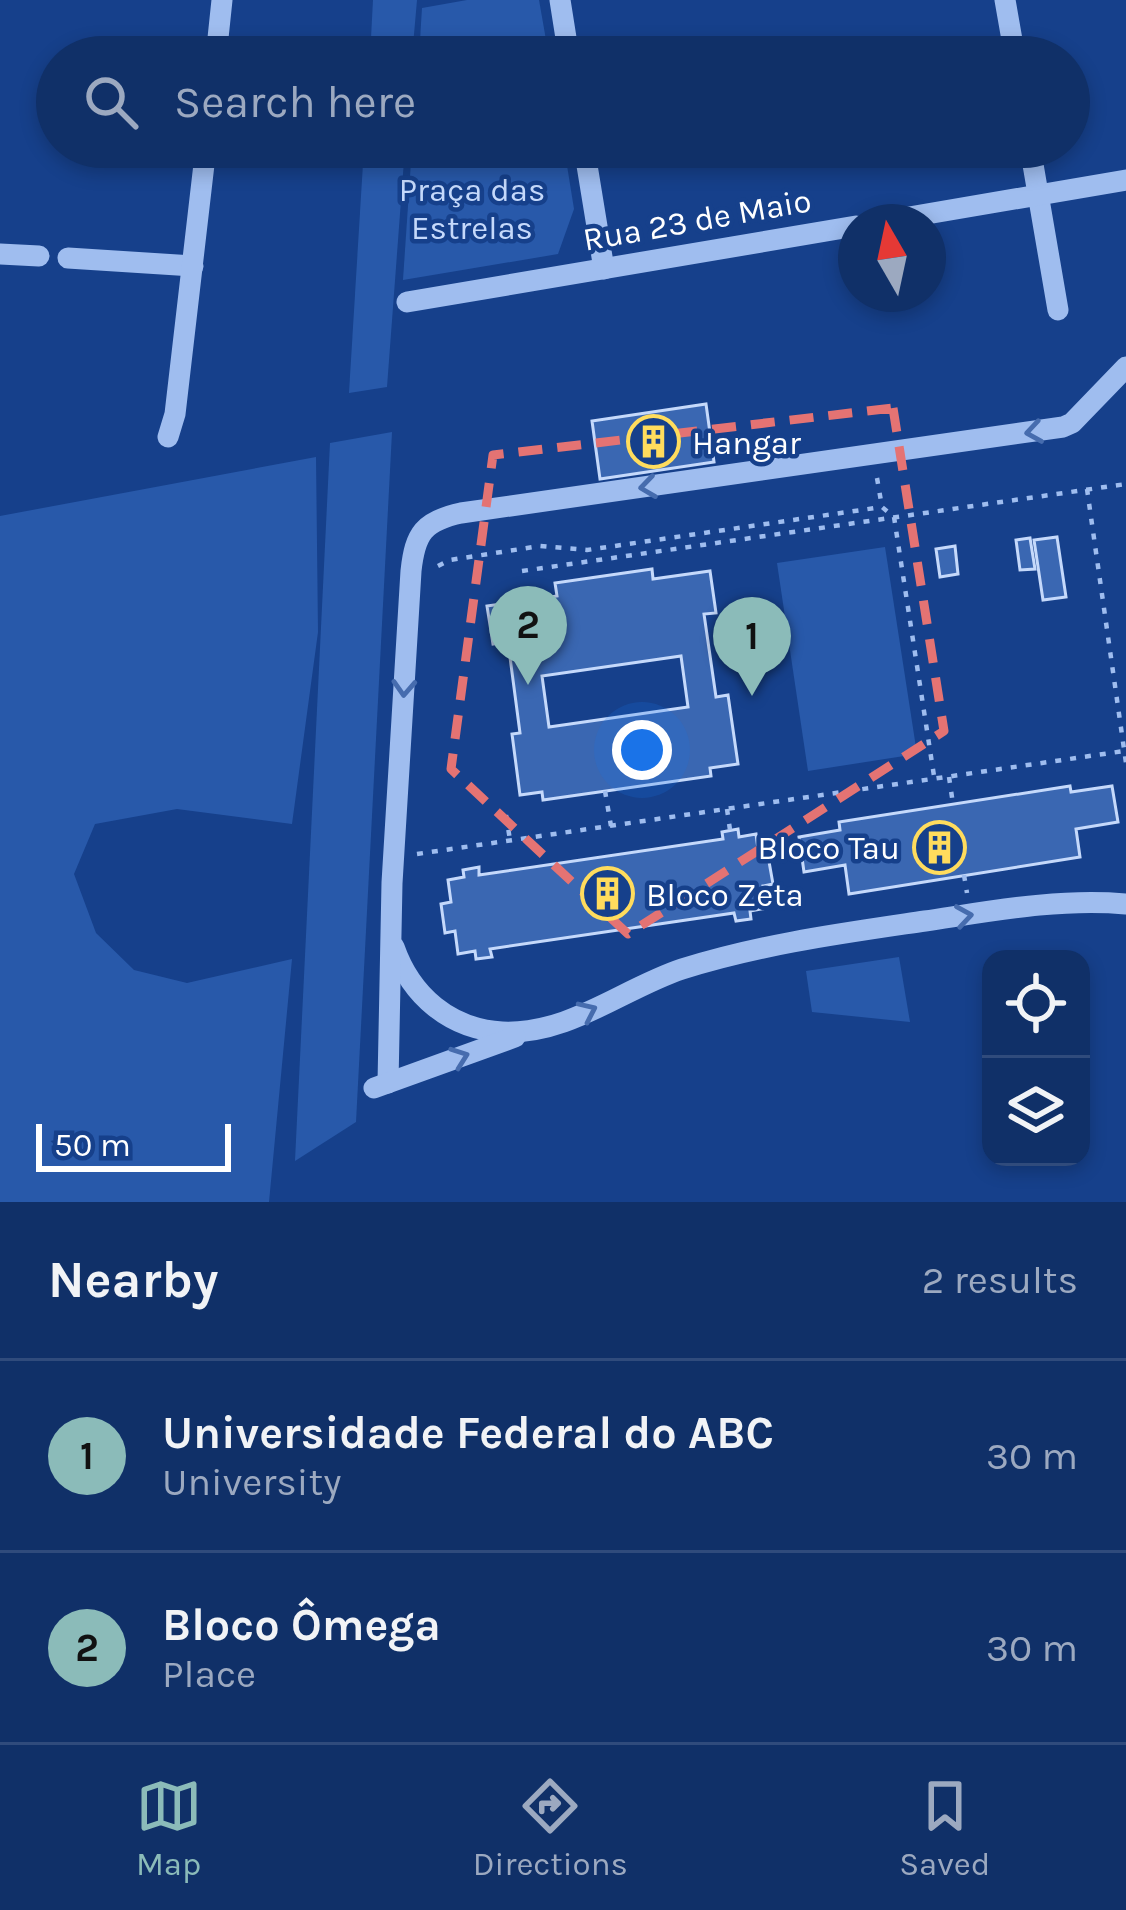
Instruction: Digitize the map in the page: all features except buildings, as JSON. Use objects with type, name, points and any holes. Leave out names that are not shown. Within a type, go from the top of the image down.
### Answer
[{"type":"street","points":[[218,36],[222,0]]},
{"type":"street","points":[[560,0],[566,36]]},
{"type":"street","points":[[1005,0],[1011,36]]},
{"type":"street","points":[[168,437],[176,413],[204,168]]},
{"type":"street","points":[[587,168],[604,269]]},
{"type":"street","points":[[1034,168],[1058,310]]},
{"type":"street","points":[[946,211],[1126,180]]},
{"type":"street","name":"Rua 23 de Maio","points":[[407,302],[838,229]]},
{"type":"street","points":[[0,254],[39,256]]},
{"type":"street","points":[[68,258],[194,266]]},
{"type":"street","points":[[1126,367],[1068,425],[461,513],[440,518],[423,531],[413,549],[411,571],[381,1085],[565,1022],[665,975],[748,952],[1028,907],[1126,904]]},
{"type":"street","points":[[392,941],[410,981],[440,1012],[488,1031],[532,1031]]},
{"type":"path","points":[[874,455],[882,507],[894,517],[934,778]]},
{"type":"path","points":[[522,571],[1126,484]]},
{"type":"path","points":[[1087,489],[1126,764]]},
{"type":"path","points":[[434,577],[446,561],[520,549],[587,550],[882,507]]},
{"type":"path","points":[[412,854],[1124,751]]},
{"type":"path","points":[[949,777],[953,804]]},
{"type":"path","points":[[605,791],[611,826]]},
{"type":"path","points":[[727,808],[730,830]]},
{"type":"path","points":[[506,815],[510,840]]},
{"type":"path","points":[[411,864],[413,840]]},
{"type":"highlighted area","points":[[893,408],[944,731],[628,934],[451,769],[493,455]]},
{"type":"green space","points":[[373,0],[417,0],[414,36],[371,36]]},
{"type":"green space","points":[[467,0],[539,0],[545,36],[420,36],[422,8]]},
{"type":"green space","points":[[363,168],[403,168],[387,387],[349,393]]},
{"type":"green space","name":"Praça das Estrelas","points":[[411,168],[567,168],[574,209],[558,254],[403,280]]},
{"type":"green space","points":[[392,432],[356,1122],[295,1161],[330,443]]},
{"type":"green space","points":[[316,457],[318,632],[292,824],[177,809],[95,824],[74,874],[96,933],[134,970],[187,983],[292,959],[269,1202],[0,1202],[0,516]]},
{"type":"green space","points":[[885,547],[917,754],[808,771],[777,563]]},
{"type":"green space","points":[[899,957],[910,1022],[812,1012],[806,971]]},
{"type":"place","name":"Hangar","points":[[653,442]]},
{"type":"place","name":"Bloco Ômega","points":[[528,685]]},
{"type":"place","name":"Universidade Federal do ABC","points":[[752,696]]},
{"type":"place","name":"Bloco Tau","points":[[939,847]]},
{"type":"place","name":"Bloco Zeta","points":[[607,894]]}]
